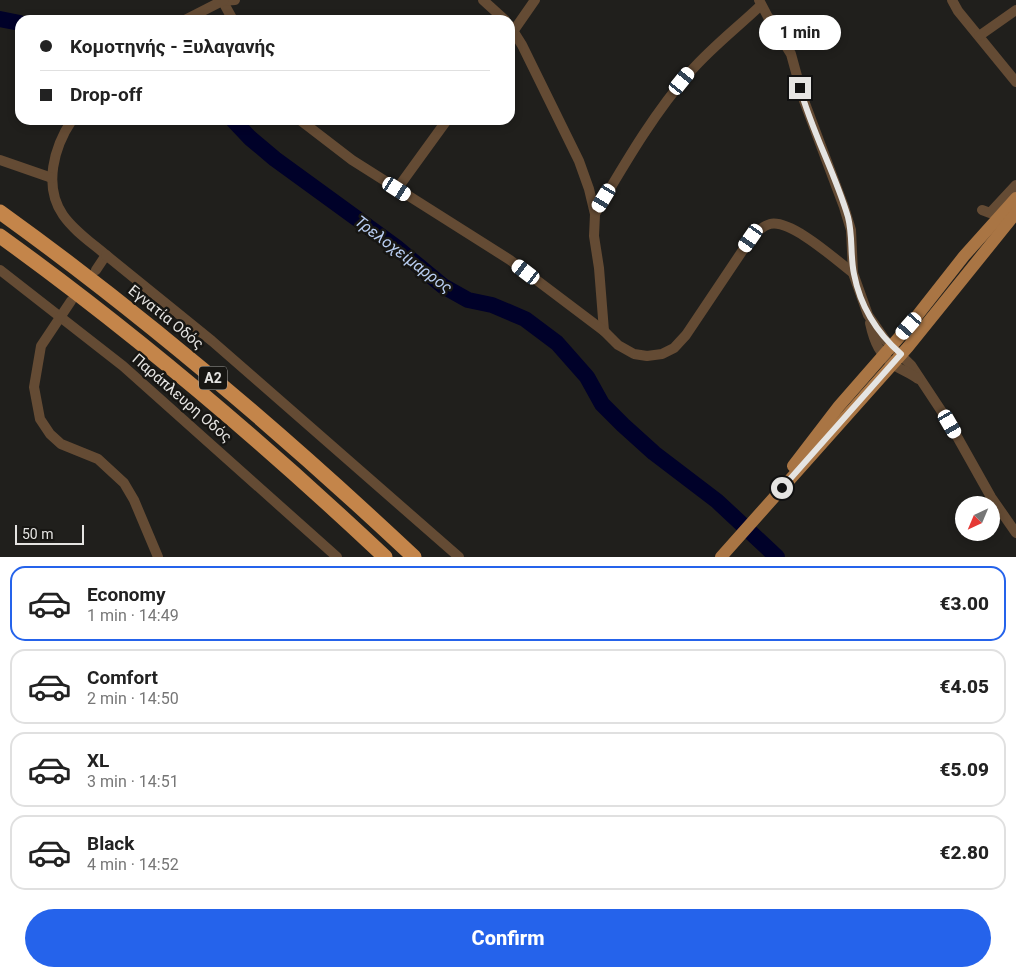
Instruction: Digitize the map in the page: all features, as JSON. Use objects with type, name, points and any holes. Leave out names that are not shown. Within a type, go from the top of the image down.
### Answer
[{"type":"highway","name":"Εγνατία Οδός","points":[[0,212],[105,290],[264,420],[344,490],[414,557]]},
{"type":"highway","name":"Α2","points":[[0,236],[170,367],[330,505],[385,557]]},
{"type":"main road","points":[[892,355],[964,256],[1016,198]]},
{"type":"main road","points":[[721,557],[892,355],[1016,213]]},
{"type":"street","points":[[223,0],[230,15]]},
{"type":"street","points":[[194,15],[223,0],[235,0]]},
{"type":"street","points":[[484,0],[500,15]]},
{"type":"street","points":[[515,26],[535,0]]},
{"type":"street","points":[[952,0],[958,11],[1016,82]]},
{"type":"street","points":[[595,214],[632,151],[691,70],[760,3],[793,59],[803,98],[846,212],[851,230],[854,273],[868,315],[892,355],[921,382],[950,424],[982,481],[1016,533]]},
{"type":"street","points":[[979,36],[1016,10]]},
{"type":"street","points":[[515,39],[579,161],[589,189],[595,214],[594,236],[599,268],[604,331]]},
{"type":"street","points":[[70,125],[55,157],[52,178],[54,197],[64,218],[106,255],[212,340],[459,557]]},
{"type":"street","points":[[306,125],[352,160],[510,260],[604,331],[618,345],[634,354],[647,356],[662,354],[674,348],[686,335],[751,238],[760,229],[769,224],[780,224],[792,229],[854,273]]},
{"type":"street","points":[[397,189],[443,125]]},
{"type":"street","points":[[0,160],[52,178]]},
{"type":"street","points":[[982,210],[990,213],[1016,185]]},
{"type":"street","points":[[96,270],[106,255]]},
{"type":"street","name":"Παράπλευρη Οδός","points":[[0,270],[60,315],[138,379],[337,557]]},
{"type":"street","points":[[70,301],[41,346],[35,372],[34,387],[40,419],[50,434],[61,444],[98,459],[124,483],[134,500],[158,557]]},
{"type":"waterway","name":"Τρελοχείμαρρος","points":[[0,19],[15,22]]},
{"type":"waterway","name":"Τρελοχείμαρρος","points":[[238,125],[275,159],[396,247],[443,286],[468,300],[492,305],[525,319],[557,343],[587,377],[602,404],[623,425],[654,453],[717,501],[777,557]]},
{"type":"route","points":[[782,488],[901,354],[886,341],[868,315],[854,273],[853,245],[848,217],[800,88]]}]
